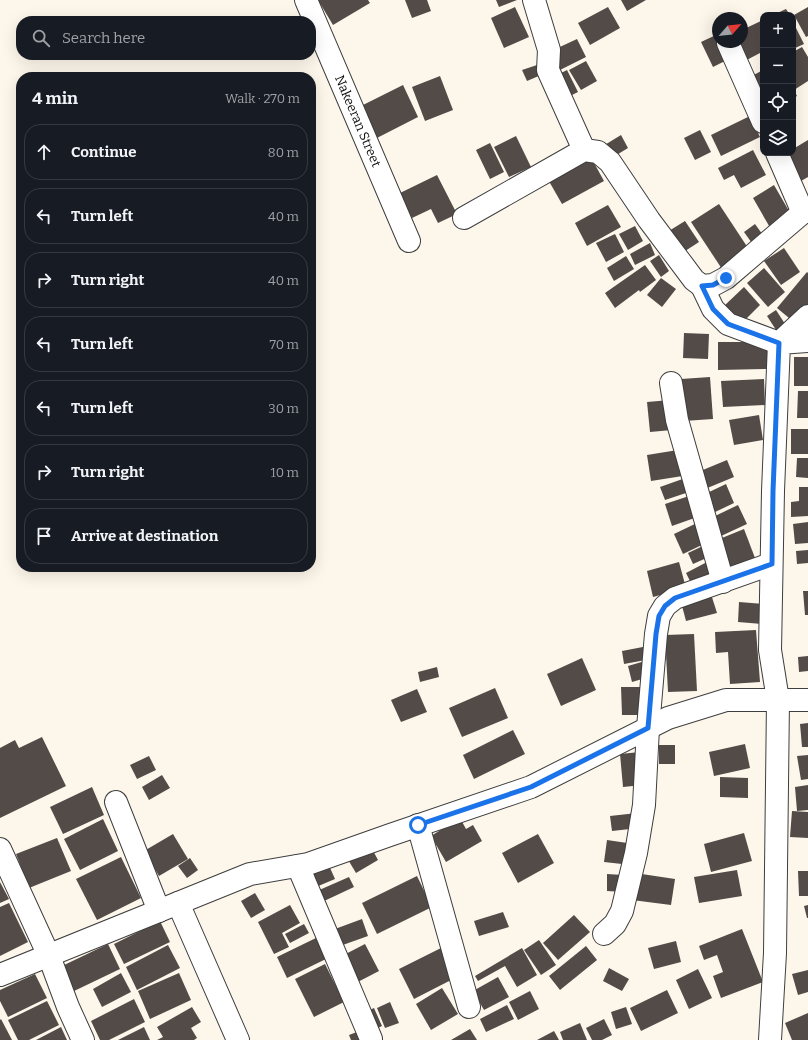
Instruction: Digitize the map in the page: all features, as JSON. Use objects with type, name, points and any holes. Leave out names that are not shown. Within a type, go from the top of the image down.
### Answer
[{"type":"street","name":"Nakeeran Street","points":[[306,0],[313,16]]},
{"type":"street","points":[[534,0],[549,50],[548,70],[584,150]]},
{"type":"street","name":"Nakeeran Street","points":[[316,23],[409,241]]},
{"type":"street","points":[[730,48],[762,120]]},
{"type":"street","points":[[464,218],[584,150],[598,152],[610,162],[649,220],[694,280],[702,286],[713,309],[728,324],[779,343],[808,341]]},
{"type":"street","points":[[702,286],[713,285],[726,278],[806,211],[778,156]]},
{"type":"street","points":[[770,1040],[775,953],[778,700],[770,650],[773,491],[779,343],[808,316]]},
{"type":"street","points":[[671,382],[677,420],[723,582]]},
{"type":"street","points":[[604,934],[615,924],[622,911],[636,853],[644,805],[648,728],[656,634],[659,616],[665,606],[675,598],[772,564]]},
{"type":"street","points":[[0,976],[250,874],[308,864],[531,787],[668,718],[726,700],[808,700]]},
{"type":"street","points":[[116,802],[238,1040]]},
{"type":"street","points":[[418,825],[469,1007]]},
{"type":"street","points":[[0,849],[49,956],[68,1007],[83,1040]]},
{"type":"street","points":[[298,866],[371,1039]]},
{"type":"building","points":[[318,0],[368,0],[370,3],[333,25]]},
{"type":"building","points":[[405,0],[427,0],[431,11],[412,18]]},
{"type":"building","points":[[496,0],[517,0],[499,7]]},
{"type":"building","points":[[621,0],[646,0],[627,11]]},
{"type":"building","points":[[515,7],[529,37],[504,48],[491,18]]},
{"type":"building","points":[[608,7],[620,28],[590,45],[578,23]]},
{"type":"building","points":[[808,7],[808,36],[806,37],[796,19],[796,14]]},
{"type":"building","points":[[786,9],[788,12],[780,12]]},
{"type":"building","points":[[760,21],[760,53],[741,63],[734,48],[748,48],[748,27]]},
{"type":"building","points":[[796,28],[804,44],[796,48]]},
{"type":"building","points":[[712,37],[712,48],[722,48],[729,59],[713,67],[701,42]]},
{"type":"building","points":[[577,39],[586,57],[558,71],[549,52]]},
{"type":"building","points":[[802,47],[808,57],[808,81],[796,89],[796,84],[796,50]]},
{"type":"building","points":[[586,61],[597,81],[581,90],[569,70]]},
{"type":"building","points":[[537,65],[541,75],[527,81],[522,70]]},
{"type":"building","points":[[567,70],[578,92],[566,98],[555,76]]},
{"type":"building","points":[[760,72],[760,95],[750,77]]},
{"type":"building","points":[[440,76],[453,110],[425,121],[412,87]]},
{"type":"building","points":[[403,85],[418,117],[373,140],[357,108]]},
{"type":"building","points":[[750,116],[760,137],[721,156],[711,135]]},
{"type":"building","points":[[700,130],[711,152],[695,160],[684,138]]},
{"type":"building","points":[[621,135],[628,148],[610,159],[603,146]]},
{"type":"building","points":[[516,136],[531,167],[509,177],[494,147]]},
{"type":"building","points":[[808,140],[808,177],[801,181],[787,156],[796,156],[796,147]]},
{"type":"building","points":[[490,143],[504,172],[490,179],[476,150]]},
{"type":"building","points":[[753,150],[766,175],[741,188],[734,175],[724,180],[718,168]]},
{"type":"building","points":[[588,152],[604,181],[562,204],[546,176]]},
{"type":"building","points":[[437,175],[457,214],[438,223],[431,209],[412,218],[400,193]]},
{"type":"building","points":[[774,185],[793,218],[772,231],[753,198]]},
{"type":"building","points":[[719,204],[750,251],[722,269],[691,222]]},
{"type":"building","points":[[608,205],[621,227],[587,246],[575,223]]},
{"type":"building","points":[[685,221],[699,242],[679,255],[664,234]]},
{"type":"building","points":[[755,224],[765,238],[754,246],[744,232]]},
{"type":"building","points":[[635,226],[643,241],[628,250],[619,234]]},
{"type":"building","points":[[615,234],[624,252],[606,262],[596,243]]},
{"type":"building","points":[[650,243],[655,255],[635,265],[630,254]]},
{"type":"building","points":[[784,248],[800,272],[781,285],[764,261]]},
{"type":"building","points":[[659,255],[669,271],[661,277],[650,261]]},
{"type":"building","points":[[626,256],[634,269],[614,281],[607,268]]},
{"type":"building","points":[[645,265],[656,280],[640,292],[639,290],[615,308],[605,293]]},
{"type":"building","points":[[764,268],[785,292],[768,307],[747,283]]},
{"type":"building","points":[[807,272],[808,308],[795,323],[777,308]]},
{"type":"building","points":[[661,278],[676,289],[662,307],[647,295]]},
{"type":"building","points":[[744,287],[760,305],[741,324],[724,306]]},
{"type":"building","points":[[776,310],[787,327],[778,333],[767,316]]},
{"type":"building","points":[[684,333],[709,334],[708,359],[683,358]]},
{"type":"building","points":[[718,342],[768,342],[768,369],[718,370]]},
{"type":"building","points":[[794,357],[808,357],[808,386],[794,386]]},
{"type":"building","points":[[710,377],[713,419],[684,421],[681,379]]},
{"type":"building","points":[[764,379],[765,405],[723,407],[721,381]]},
{"type":"building","points":[[798,391],[808,391],[808,418],[797,418]]},
{"type":"building","points":[[670,400],[672,430],[650,432],[647,402]]},
{"type":"building","points":[[759,415],[763,440],[734,445],[729,420]]},
{"type":"building","points":[[791,429],[808,429],[808,454],[791,454]]},
{"type":"building","points":[[684,449],[689,475],[651,481],[647,455]]},
{"type":"building","points":[[797,458],[808,458],[808,478],[796,477]]},
{"type":"building","points":[[727,460],[734,477],[705,489],[698,472]]},
{"type":"building","points":[[691,476],[695,490],[665,500],[660,487]]},
{"type":"building","points":[[726,484],[734,503],[713,513],[705,494]]},
{"type":"building","points":[[799,487],[808,487],[808,516],[791,517],[791,502],[799,501]]},
{"type":"building","points":[[695,494],[703,515],[672,526],[665,504]]},
{"type":"building","points":[[738,505],[747,524],[721,536],[713,517]]},
{"type":"building","points":[[699,522],[708,542],[683,554],[674,534]]},
{"type":"building","points":[[808,522],[808,543],[795,544],[793,524]]},
{"type":"building","points":[[744,529],[755,558],[729,569],[717,540]]},
{"type":"building","points":[[705,545],[711,556],[693,564],[688,553]]},
{"type":"building","points":[[808,550],[808,563],[797,564],[796,551]]},
{"type":"building","points":[[679,562],[686,588],[653,597],[647,571]]},
{"type":"building","points":[[707,562],[715,576],[693,587],[686,573]]},
{"type":"building","points":[[803,591],[808,591],[808,615],[805,615]]},
{"type":"building","points":[[711,594],[717,613],[686,621],[681,602]]},
{"type":"building","points":[[739,602],[764,604],[762,624],[738,622]]},
{"type":"building","points":[[756,630],[760,682],[730,684],[728,652],[716,653],[715,632]]},
{"type":"building","points":[[694,634],[697,691],[668,692],[665,635]]},
{"type":"building","points":[[648,646],[651,659],[624,664],[622,651]]},
{"type":"building","points":[[808,656],[808,671],[799,672],[798,657]]},
{"type":"building","points":[[582,658],[596,690],[561,706],[547,674]]},
{"type":"building","points":[[645,661],[649,677],[632,682],[628,666]]},
{"type":"building","points":[[437,667],[439,677],[420,682],[418,672]]},
{"type":"building","points":[[621,687],[643,687],[643,715],[622,715]]},
{"type":"building","points":[[495,688],[508,718],[462,737],[449,708]]},
{"type":"building","points":[[417,689],[427,712],[401,722],[391,700]]},
{"type":"building","points":[[808,723],[808,747],[802,747],[800,724]]},
{"type":"building","points":[[513,730],[525,754],[474,779],[463,755]]},
{"type":"building","points":[[42,737],[66,786],[0,818],[0,748],[15,740],[19,748]]},
{"type":"building","points":[[745,744],[750,768],[714,776],[709,752]]},
{"type":"building","points":[[659,745],[675,745],[675,764],[659,764]]},
{"type":"building","points":[[640,752],[643,785],[623,787],[620,754]]},
{"type":"building","points":[[808,755],[808,779],[801,780],[797,756]]},
{"type":"building","points":[[149,756],[156,770],[137,779],[130,765]]},
{"type":"building","points":[[162,775],[170,788],[149,800],[142,787]]},
{"type":"building","points":[[720,777],[748,778],[748,798],[720,797]]},
{"type":"building","points":[[808,785],[808,810],[797,811],[795,787]]},
{"type":"building","points":[[92,787],[104,815],[63,834],[50,807]]},
{"type":"building","points":[[792,811],[808,812],[808,838],[790,837]]},
{"type":"building","points":[[637,813],[639,828],[612,831],[610,816]]},
{"type":"building","points":[[460,818],[466,829],[473,825],[482,841],[446,862],[431,836]]},
{"type":"building","points":[[103,819],[118,851],[80,870],[64,839]]},
{"type":"building","points":[[744,833],[752,861],[711,872],[704,844]]},
{"type":"building","points":[[173,834],[188,859],[159,876],[144,851]]},
{"type":"building","points":[[538,834],[554,863],[518,883],[502,853]]},
{"type":"building","points":[[57,838],[71,871],[29,888],[16,854]]},
{"type":"building","points":[[607,840],[634,844],[631,865],[604,862]]},
{"type":"building","points":[[370,845],[378,860],[356,873],[347,858]]},
{"type":"building","points":[[121,857],[141,898],[97,920],[76,879]]},
{"type":"building","points":[[190,858],[198,870],[187,878],[178,866]]},
{"type":"building","points":[[327,861],[335,879],[316,887],[308,870]]},
{"type":"building","points":[[737,870],[742,896],[699,903],[694,877]]},
{"type":"building","points":[[798,871],[808,871],[808,896],[799,896]]},
{"type":"building","points":[[635,873],[675,879],[671,905],[632,900]]},
{"type":"building","points":[[607,874],[623,875],[623,892],[607,891]]},
{"type":"building","points":[[417,876],[432,907],[377,934],[362,903]]},
{"type":"building","points":[[349,877],[354,887],[322,902],[317,891]]},
{"type":"building","points":[[0,882],[9,899],[0,903]]},
{"type":"building","points":[[255,893],[265,910],[251,918],[241,901]]},
{"type":"building","points":[[9,903],[28,942],[0,956],[0,907]]},
{"type":"building","points":[[290,905],[300,923],[282,933],[289,947],[274,954],[258,922]]},
{"type":"building","points":[[808,905],[808,918],[807,918],[804,906]]},
{"type":"building","points":[[503,912],[509,927],[479,936],[474,921]]},
{"type":"building","points":[[574,915],[590,932],[558,960],[543,943]]},
{"type":"building","points":[[362,919],[368,936],[340,946],[335,929]]},
{"type":"building","points":[[160,921],[170,942],[124,964],[114,944]]},
{"type":"building","points":[[304,924],[309,933],[290,943],[285,934]]},
{"type":"building","points":[[742,929],[763,982],[721,998],[713,976],[723,972],[717,955],[704,960],[699,946]]},
{"type":"building","points":[[318,937],[328,958],[287,978],[277,957]]},
{"type":"building","points":[[539,940],[556,965],[541,975],[524,950]]},
{"type":"building","points":[[676,941],[681,962],[654,969],[648,948]]},
{"type":"building","points":[[108,944],[120,969],[72,992],[60,967]]},
{"type":"building","points":[[365,944],[379,971],[352,985],[338,958]]},
{"type":"building","points":[[168,945],[180,968],[137,990],[126,967]]},
{"type":"building","points":[[586,946],[597,960],[560,990],[549,976]]},
{"type":"building","points":[[441,948],[455,978],[414,999],[399,969]]},
{"type":"building","points":[[522,948],[537,975],[517,987],[505,966],[478,981],[475,976]]},
{"type":"building","points":[[325,964],[344,1002],[314,1017],[295,979]]},
{"type":"building","points":[[609,968],[629,979],[622,991],[603,981]]},
{"type":"building","points":[[698,969],[712,998],[689,1009],[676,980]]},
{"type":"building","points":[[808,970],[808,992],[798,995],[792,974]]},
{"type":"building","points":[[121,973],[131,992],[102,1007],[93,989]]},
{"type":"building","points":[[179,973],[191,1000],[150,1019],[138,991]]},
{"type":"building","points":[[35,974],[47,998],[8,1017],[0,1001],[0,990]]},
{"type":"building","points":[[498,977],[509,997],[484,1010],[473,991]]},
{"type":"building","points":[[442,988],[458,1014],[431,1030],[416,1004]]},
{"type":"building","points":[[667,990],[678,1013],[641,1031],[630,1008]]},
{"type":"building","points":[[530,991],[539,1009],[518,1020],[509,1002]]},
{"type":"building","points":[[134,999],[145,1022],[109,1040],[100,1040],[91,1021]]},
{"type":"building","points":[[47,1001],[59,1025],[29,1040],[18,1040],[8,1020]]},
{"type":"building","points":[[390,1002],[399,1023],[385,1028],[377,1008]]},
{"type":"building","points":[[507,1005],[514,1019],[486,1032],[480,1019]]},
{"type":"building","points":[[192,1007],[201,1022],[191,1028],[197,1038],[194,1040],[157,1040],[163,1037],[157,1027]]},
{"type":"building","points":[[626,1007],[632,1024],[616,1029],[611,1012]]},
{"type":"building","points":[[374,1008],[382,1026],[370,1032],[361,1014]]},
{"type":"building","points":[[808,1013],[808,1040],[792,1040],[785,1023]]},
{"type":"building","points":[[1,1019],[12,1040],[0,1040]]},
{"type":"building","points":[[604,1019],[612,1035],[602,1040],[592,1040],[586,1028]]},
{"type":"building","points":[[580,1023],[587,1040],[563,1040],[560,1032]]},
{"type":"building","points":[[61,1027],[67,1040],[36,1040]]},
{"type":"building","points":[[144,1027],[150,1040],[118,1040]]},
{"type":"building","points":[[470,1029],[477,1040],[451,1040]]},
{"type":"building","points":[[362,1030],[365,1040],[351,1040],[349,1035]]},
{"type":"building","points":[[554,1031],[559,1040],[537,1040]]},
{"type":"route","points":[[418,825],[531,787],[648,728],[656,634],[659,616],[665,606],[675,598],[772,564],[773,491],[779,343],[728,324],[713,309],[702,286],[713,285],[726,278]]}]
